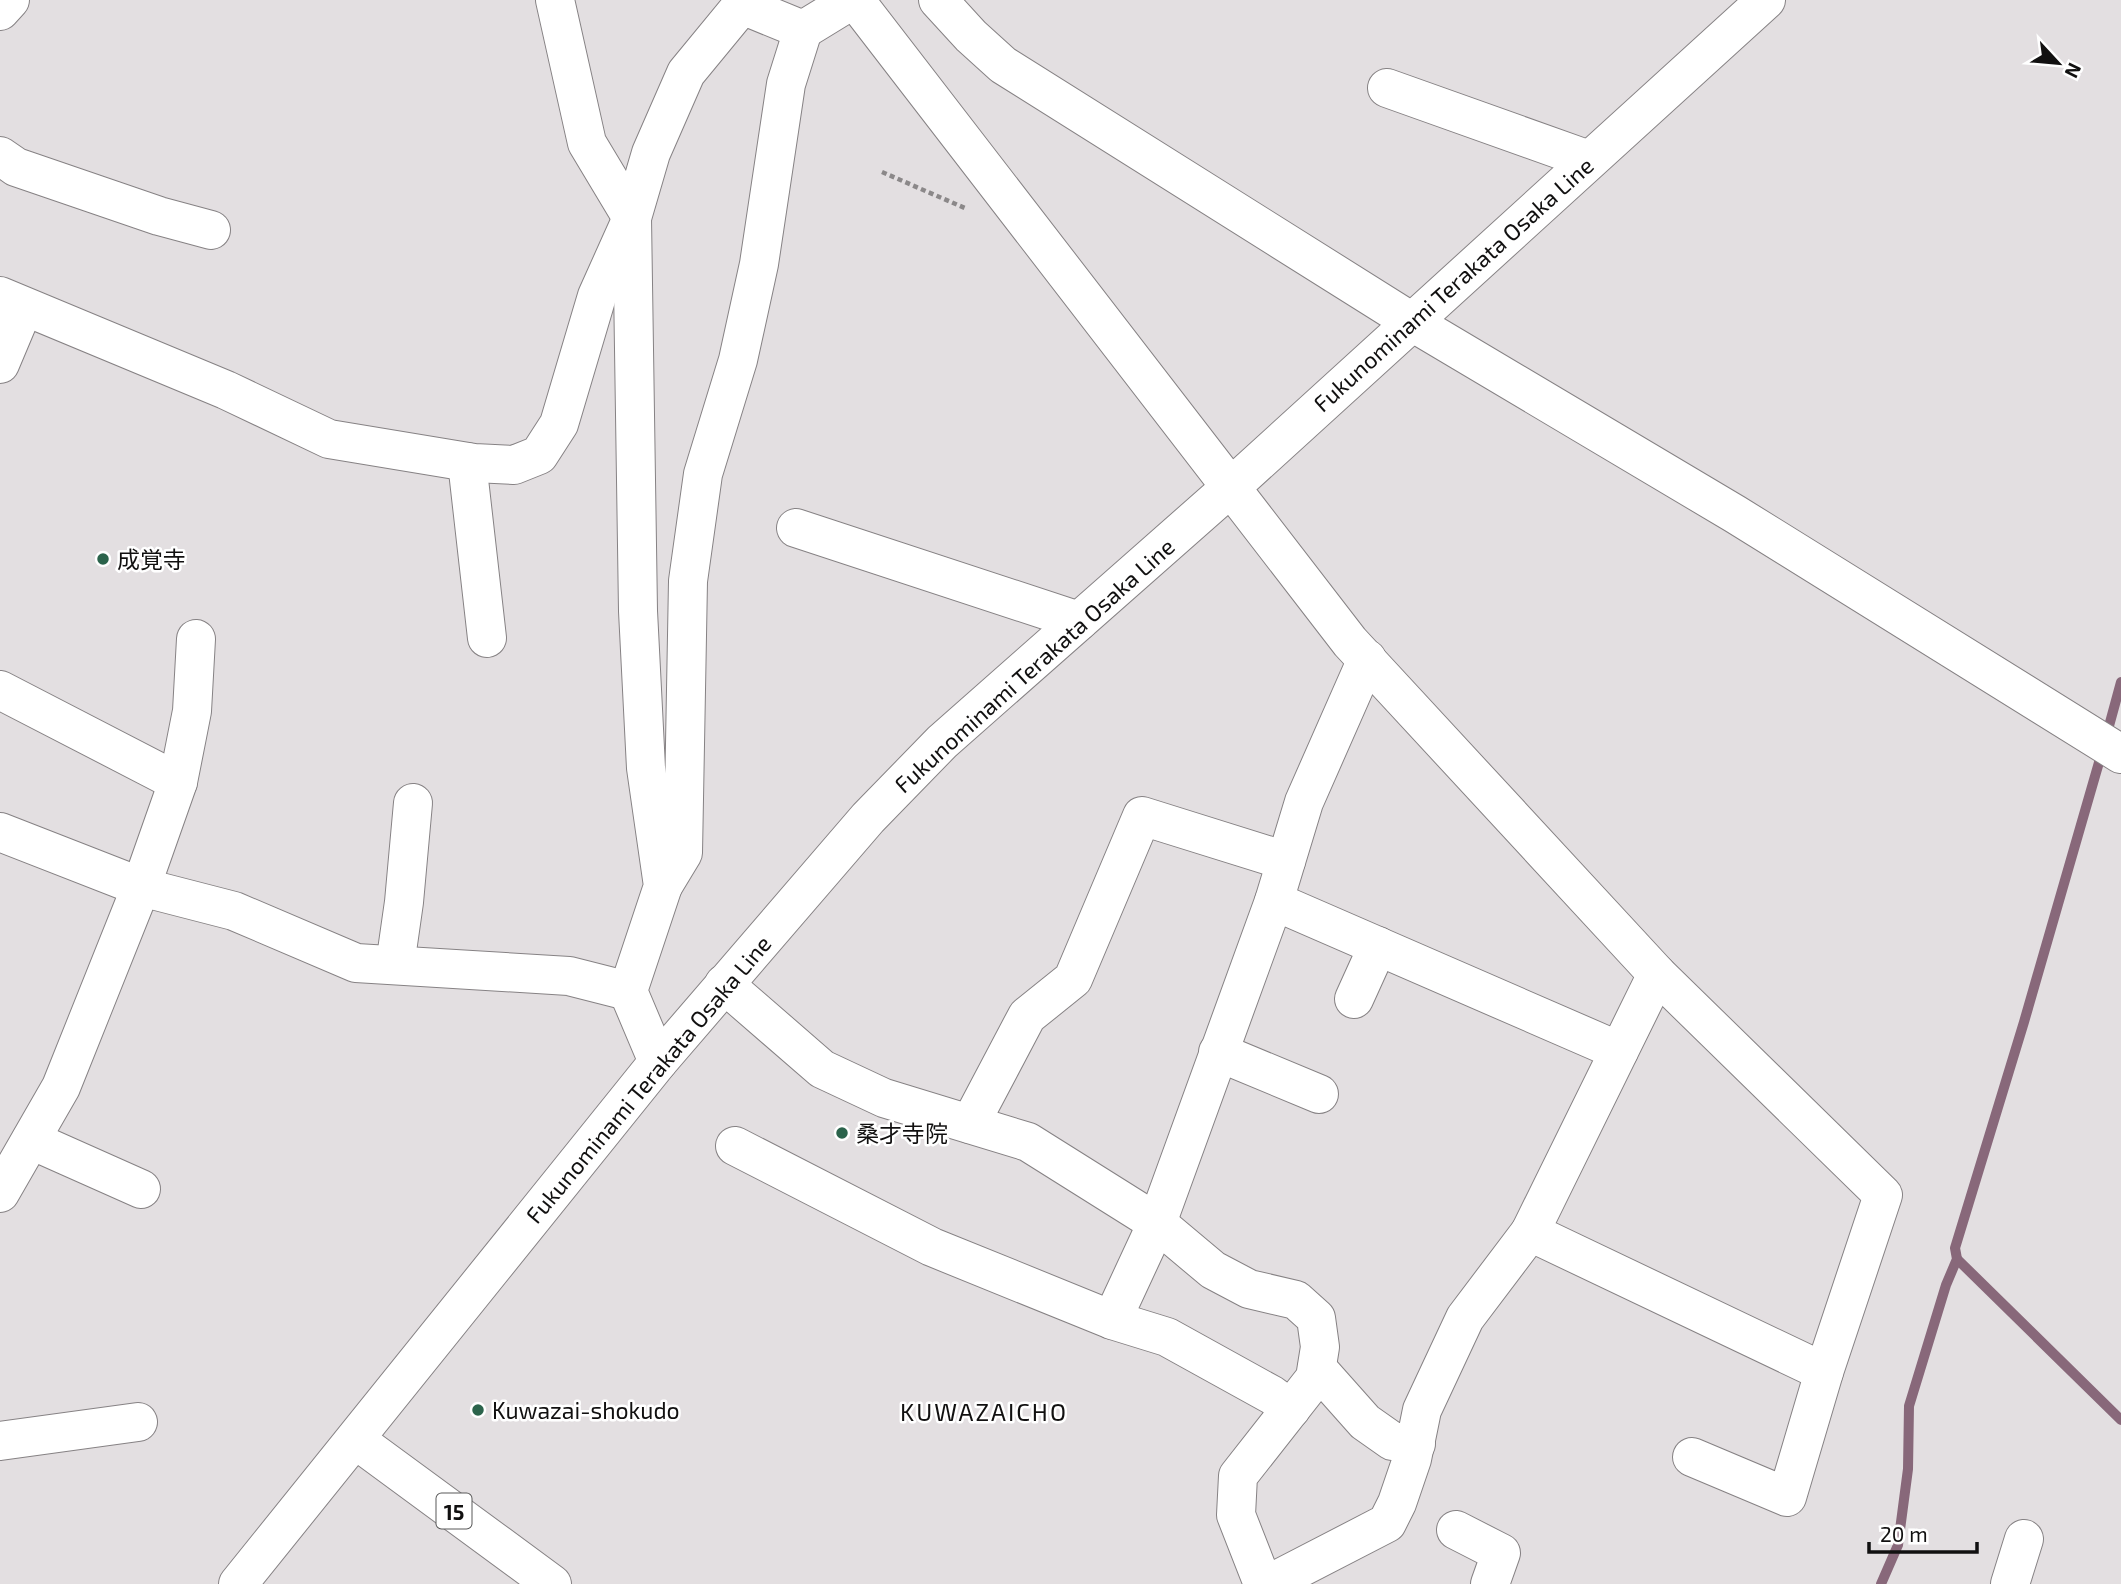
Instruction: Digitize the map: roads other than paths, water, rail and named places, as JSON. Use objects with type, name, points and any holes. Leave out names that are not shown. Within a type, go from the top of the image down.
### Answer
[{"type":"street","points":[[0,11],[10,0]]},
{"type":"street","points":[[555,0],[587,143],[632,218],[639,624],[646,768],[663,886]]},
{"type":"street","points":[[658,1062],[628,990],[663,886],[683,853],[688,582],[703,474],[738,360],[759,264],[786,85],[803,30],[853,0],[1350,642],[1657,974],[1883,1195],[1824,1372],[1787,1497],[1692,1457]]},
{"type":"street","points":[[939,0],[971,36],[1003,65],[1412,322],[1735,514],[2121,754]]},
{"type":"street","name":"Fukunominami Terakata Osaka Line","points":[[238,1584],[658,1062],[868,818],[942,742],[1231,487],[1766,0]]},
{"type":"street","points":[[0,364],[12,301],[226,390],[329,439],[467,462],[514,465],[538,455],[559,424],[597,296],[632,218],[651,153],[686,72],[742,5],[803,30]]},
{"type":"street","points":[[1387,88],[1589,160]]},
{"type":"street","points":[[5,171],[211,230]]},
{"type":"street","points":[[467,462],[487,638]]},
{"type":"street","points":[[796,528],[1079,621]]},
{"type":"street","points":[[0,1193],[61,1087],[141,887],[178,782],[192,711],[196,639]]},
{"type":"street","points":[[1112,1320],[1157,1223],[1274,901],[1304,802],[1367,659]]},
{"type":"street","points":[[0,690],[178,782]]},
{"type":"street","points":[[395,965],[413,803]]},
{"type":"street","points":[[970,1124],[1027,1016],[1073,979],[1142,816],[1286,861]]},
{"type":"street","points":[[0,832],[141,887],[234,911],[356,963],[569,976],[628,990]]},
{"type":"street","points":[[1274,901],[1619,1051]]},
{"type":"street","points":[[1353,999],[1378,946]]},
{"type":"street","points":[[1269,1584],[1387,1522],[1397,1503],[1416,1444],[1422,1410],[1465,1318],[1530,1232],[1657,974]]},
{"type":"street","points":[[724,984],[822,1069],[884,1098],[1028,1142],[1157,1223],[1213,1270],[1249,1289],[1296,1300],[1316,1318],[1320,1347],[1315,1378],[1238,1476],[1236,1515],[1263,1584]]},
{"type":"street","points":[[1218,1052],[1319,1094]]},
{"type":"street","points":[[30,1140],[141,1189]]},
{"type":"street","points":[[735,1146],[932,1247],[1112,1320],[1167,1337],[1272,1395],[1291,1409]]},
{"type":"street","points":[[1530,1232],[1824,1372]]},
{"type":"street","points":[[1317,1367],[1365,1422],[1392,1441],[1416,1444]]},
{"type":"street","points":[[0,1441],[138,1422]]},
{"type":"street","name":"15","points":[[356,1440],[552,1584]]},
{"type":"street","points":[[1456,1530],[1501,1553],[1490,1584]]},
{"type":"street","points":[[2010,1584],[2024,1539]]},
{"type":"waterway","points":[[2106,737],[2121,682]]},
{"type":"waterway","points":[[1881,1584],[1898,1545],[1908,1469],[1909,1406],[1946,1285],[1957,1259],[1955,1248],[2102,752]]},
{"type":"waterway","points":[[1957,1259],[2121,1420]]},
{"type":"place","name":"成覚寺","points":[[103,559]]},
{"type":"place","name":"桑才寺院","points":[[842,1133]]},
{"type":"place","name":"Kuwazai-shokudo","points":[[478,1410]]},
{"type":"district","name":"KUWAZAICHO","points":[[984,1411]]}]
